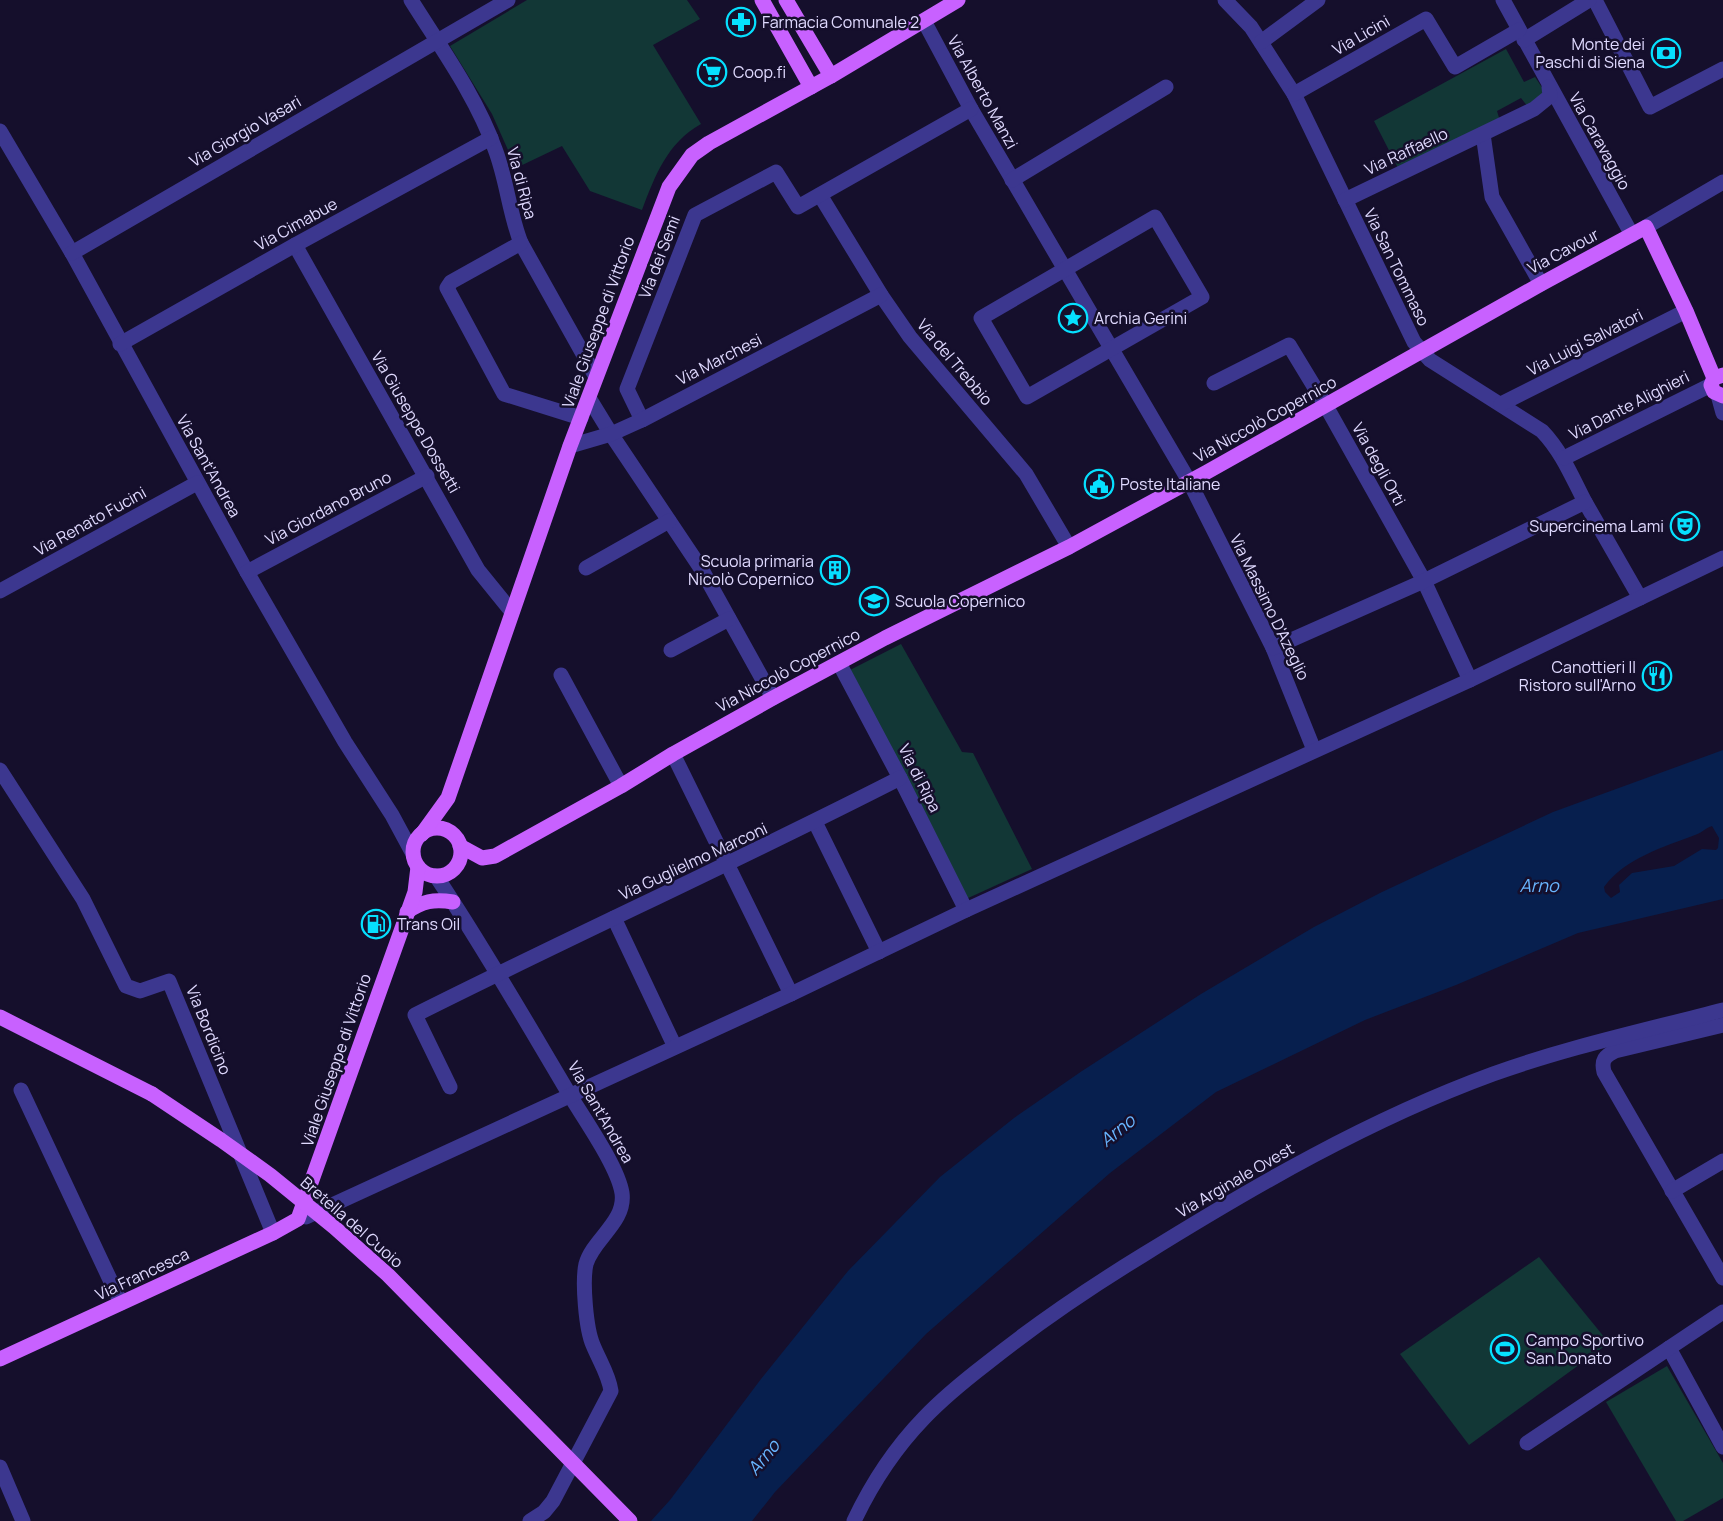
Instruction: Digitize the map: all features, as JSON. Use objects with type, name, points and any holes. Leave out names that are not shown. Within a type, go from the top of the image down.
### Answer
[{"type":"main road","points":[[762,0],[812,87]]},
{"type":"main road","points":[[786,0],[831,76]]},
{"type":"main road","name":"Viale Giuseppe di Vittorio","points":[[422,834],[448,798],[570,446],[669,187],[692,155],[709,143],[812,87],[958,0]]},
{"type":"main road","points":[[1639,231],[1686,311],[1718,386]]},
{"type":"main road","name":"Via Cavour","points":[[1420,352],[1639,231]]},
{"type":"main road","name":"Via Niccolò Copernico","points":[[460,846],[478,856],[491,857],[621,786],[773,698],[1069,547],[1420,352]]},
{"type":"main road","name":"Viale Giuseppe di Vittorio","points":[[448,798],[451,833]]},
{"type":"main road","points":[[437,828],[451,833],[460,846],[458,865],[429,869],[415,842],[422,834],[437,828]]},
{"type":"main road","name":"Viale Giuseppe di Vittorio","points":[[298,1219],[407,912],[415,892],[429,869]]},
{"type":"main road","points":[[407,912],[429,901],[449,897]]},
{"type":"main road","name":"Bretella del Cuoio","points":[[0,1017],[152,1094],[270,1175],[388,1275],[630,1521]]},
{"type":"main road","name":"Via Francesca","points":[[0,1359],[273,1233],[298,1219]]},
{"type":"street","name":"Via di Ripa","points":[[411,0],[476,107],[496,152],[513,224],[521,243],[596,377]]},
{"type":"street","name":"Via Giorgio Vasari","points":[[72,253],[508,0]]},
{"type":"street","name":"Via San Tommaso","points":[[1225,0],[1251,27],[1293,94],[1405,328],[1420,352],[1542,431],[1563,458],[1585,502],[1640,598]]},
{"type":"street","points":[[1261,42],[1318,0]]},
{"type":"street","name":"Via Caravaggio","points":[[1503,0],[1549,87],[1639,231]]},
{"type":"street","points":[[1522,35],[1589,0]]},
{"type":"street","points":[[1595,0],[1650,107],[1723,69]]},
{"type":"street","name":"Via Licini","points":[[1293,94],[1426,18],[1455,67],[1522,35]]},
{"type":"street","name":"Via Alberto Manzi","points":[[924,21],[971,109],[1189,481]]},
{"type":"street","points":[[1012,180],[1166,87]]},
{"type":"street","name":"Via Raffaello","points":[[1345,200],[1545,102],[1550,96],[1549,87]]},
{"type":"street","name":"Via dei Semi","points":[[642,420],[627,389],[695,215],[776,172],[798,207],[971,109]]},
{"type":"street","name":"Via Sant'Andrea","points":[[0,131],[72,253],[197,483],[345,742],[499,973],[618,1179],[622,1194],[621,1205],[614,1221],[593,1250],[586,1265],[585,1313],[591,1342],[611,1391],[553,1501],[544,1512],[530,1521]]},
{"type":"street","points":[[1483,134],[1492,196],[1541,284]]},
{"type":"street","name":"Via Cimabue","points":[[120,344],[491,138]]},
{"type":"street","name":"Via Cavour","points":[[1639,231],[1723,182]]},
{"type":"street","name":"Via del Trebbio","points":[[820,195],[880,295],[910,337],[1026,474],[1069,547]]},
{"type":"street","points":[[1155,217],[1202,297],[1111,349],[1027,397],[981,318],[1155,217]]},
{"type":"street","points":[[521,243],[451,282],[447,288],[504,394],[581,418]]},
{"type":"street","name":"Via Giuseppe Dossetti","points":[[295,245],[478,570],[512,612]]},
{"type":"street","name":"Via Marchesi","points":[[570,446],[611,434],[642,420],[880,295]]},
{"type":"street","name":"Via Luigi Salvatori","points":[[1501,404],[1686,311]]},
{"type":"street","name":"Via degli Orti","points":[[1214,383],[1289,345],[1326,406],[1424,581],[1470,680]]},
{"type":"street","points":[[1718,386],[1723,413]]},
{"type":"street","name":"Via Dante Alighieri","points":[[1563,458],[1702,388],[1718,386]]},
{"type":"street","points":[[589,398],[702,570],[773,698]]},
{"type":"street","name":"Via Giordano Bruno","points":[[247,572],[427,476]]},
{"type":"street","name":"Via Massimo D'Azeglio","points":[[1189,481],[1273,648],[1314,750]]},
{"type":"street","name":"Via Renato Fucini","points":[[0,591],[197,483]]},
{"type":"street","points":[[1273,648],[1424,581],[1585,502]]},
{"type":"street","points":[[586,568],[669,521]]},
{"type":"street","points":[[298,1219],[363,1192],[791,994],[966,910],[1470,680],[1723,558]]},
{"type":"street","points":[[671,650],[729,619]]},
{"type":"street","name":"Via di Ripa","points":[[839,663],[966,910]]},
{"type":"street","points":[[561,675],[621,786]]},
{"type":"street","points":[[673,754],[791,994]]},
{"type":"street","name":"Via Bordicino","points":[[0,770],[83,899],[126,986],[140,991],[169,981],[273,1233]]},
{"type":"street","name":"Via Guglielmo Marconi","points":[[450,1087],[415,1015],[727,866],[900,778]]},
{"type":"street","name":"Via Sant'Andrea","points":[[392,815],[422,834]]},
{"type":"street","points":[[815,822],[879,952]]},
{"type":"street","points":[[614,918],[675,1047]]},
{"type":"street","name":"Via Arginale Ovest","points":[[854,1521],[896,1452],[923,1419],[951,1392],[1017,1338],[1100,1282],[1195,1223],[1355,1135],[1493,1074],[1549,1056],[1723,1010]]},
{"type":"street","points":[[1723,1025],[1615,1051],[1604,1059],[1602,1064],[1604,1072],[1723,1278]]},
{"type":"street","points":[[21,1090],[121,1303]]},
{"type":"street","points":[[1672,1191],[1723,1161]]},
{"type":"street","points":[[1527,1443],[1723,1312]]},
{"type":"street","points":[[1669,1348],[1723,1447]]},
{"type":"street","points":[[0,1467],[23,1521]]},
{"type":"green space","points":[[527,0],[687,0],[700,19],[653,45],[701,124],[679,141],[664,161],[642,210],[590,191],[562,146],[516,168],[492,114],[450,46]]},
{"type":"green space","points":[[1506,49],[1524,82],[1535,77],[1543,89],[1542,100],[1528,107],[1521,98],[1497,111],[1500,121],[1398,168],[1374,121]]},
{"type":"green space","points":[[901,644],[962,752],[973,753],[1032,869],[966,899],[850,670]]},
{"type":"green space","name":"Campo Sportivo San Donato","points":[[1539,1257],[1609,1343],[1469,1445],[1400,1354]]},
{"type":"green space","points":[[1667,1366],[1723,1463],[1723,1498],[1683,1521],[1676,1521],[1606,1402]]},
{"type":"water","name":"Arno","points":[[1723,750],[1723,899],[1578,933],[1456,985],[1365,1020],[1216,1092],[1110,1173],[926,1334],[775,1492],[752,1521],[651,1521],[670,1500],[761,1379],[848,1271],[940,1177],[1014,1118],[1201,994],[1314,927],[1382,892],[1553,812]],"holes":[[[1712,826],[1719,838],[1716,850],[1702,849],[1674,866],[1632,873],[1619,885],[1620,892],[1611,898],[1605,892],[1604,887],[1623,868],[1658,849]]]},
{"type":"place","name":"Farmacia Comunale 2","points":[[741,22]]},
{"type":"place","name":"Monte dei Paschi di Siena","points":[[1666,53]]},
{"type":"place","name":"Coop.fi","points":[[712,72]]},
{"type":"place","name":"Archia Gerini","points":[[1073,318]]},
{"type":"place","name":"Poste Italiane","points":[[1099,484]]},
{"type":"place","name":"Supercinema Lami","points":[[1685,526]]},
{"type":"place","name":"Scuola primaria Nicolò Copernico","points":[[835,570]]},
{"type":"place","name":"Scuola Copernico","points":[[874,601]]},
{"type":"place","name":"Canottieri Il Ristoro sull'Arno","points":[[1657,676]]},
{"type":"place","name":"Trans Oil","points":[[376,924]]},
{"type":"place","name":"Campo Sportivo San Donato","points":[[1505,1349]]}]
